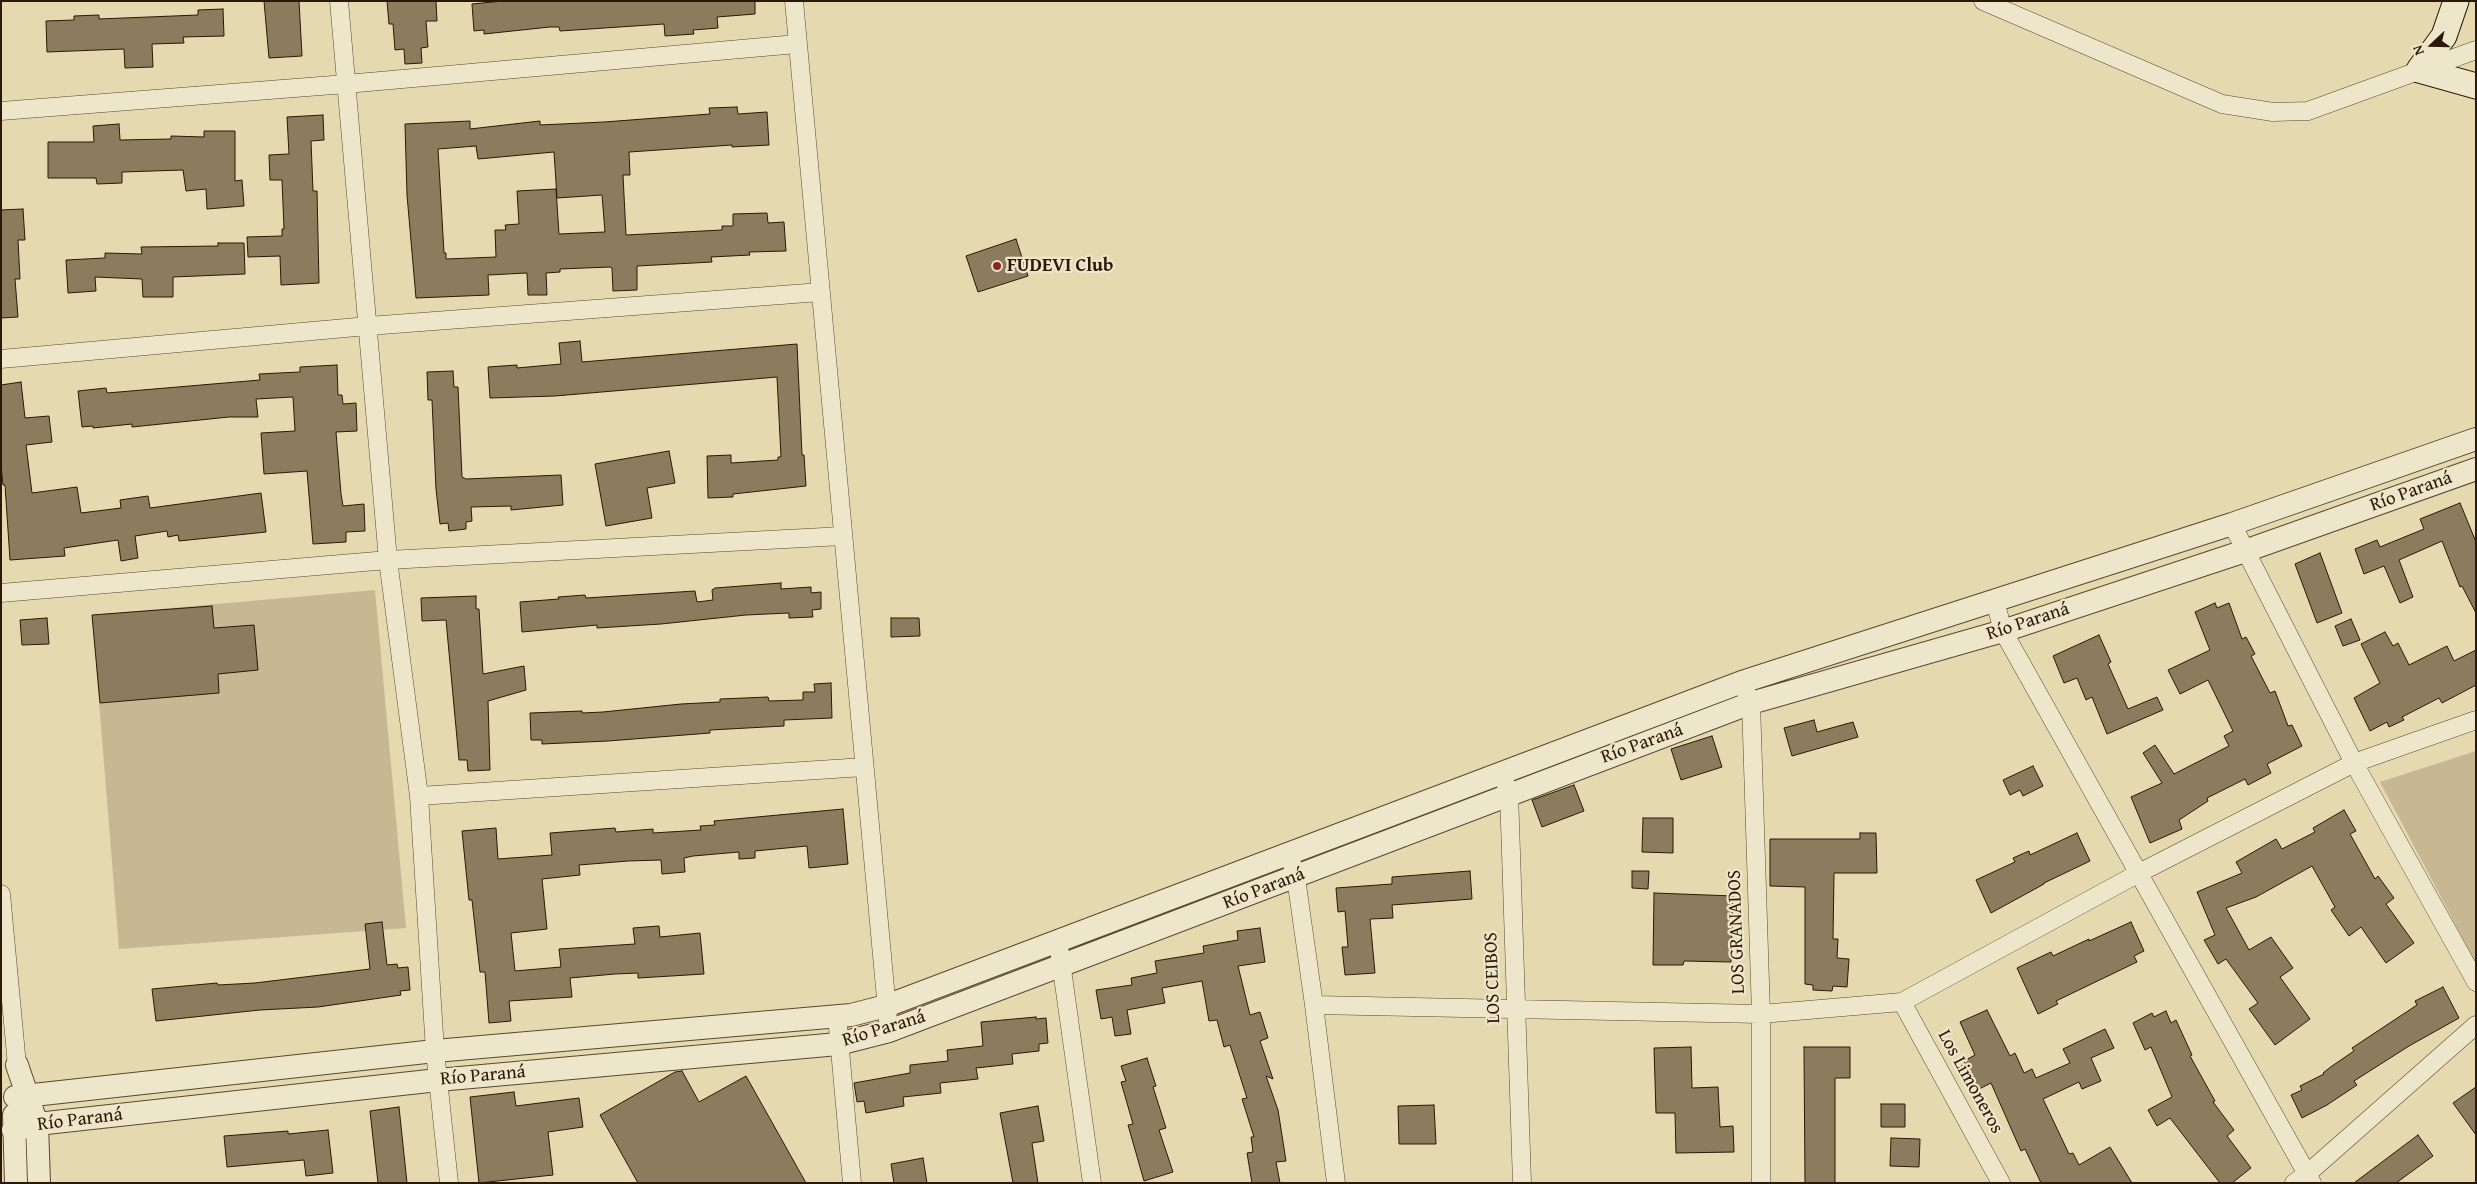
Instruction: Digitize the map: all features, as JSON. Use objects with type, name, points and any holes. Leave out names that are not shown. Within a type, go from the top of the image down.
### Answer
[{"type":"main road","points":[[2456,1],[2444,36],[2419,70],[2476,86]]},
{"type":"street","points":[[338,1],[388,560],[419,796],[435,1051],[449,1183]]},
{"type":"street","points":[[794,1],[889,1031]]},
{"type":"street","points":[[1983,1],[2222,104],[2273,112],[2308,111],[2476,50]]},
{"type":"street","points":[[1,111],[346,84],[798,44]]},
{"type":"street","points":[[1,359],[368,326],[821,292]]},
{"type":"street","points":[[2470,441],[2476,468]]},
{"type":"street","name":"Río Paraná","points":[[13,1130],[37,1124],[438,1080],[838,1044],[889,1031],[1296,878],[1505,783],[1742,682],[2232,524],[2470,441]]},
{"type":"street","name":"Río Paraná","points":[[21,1097],[435,1051],[837,1016],[886,1006],[1289,854],[1750,703],[2003,631],[2245,552],[2476,468]]},
{"type":"street","points":[[2232,524],[2354,763],[2476,982]]},
{"type":"street","points":[[1,593],[388,560],[843,536]]},
{"type":"street","points":[[1995,601],[2003,631],[2139,873],[2304,1180],[2476,1025]]},
{"type":"street","name":"LOS GRANADOS","points":[[1742,682],[1750,703],[1760,1014],[1762,1183]]},
{"type":"street","points":[[1314,1005],[1760,1014],[1902,1002],[2139,873],[2354,763],[2476,720]]},
{"type":"street","points":[[419,796],[864,767]]},
{"type":"street","name":"LOS CEIBOS","points":[[1505,783],[1522,1183]]},
{"type":"street","points":[[1289,854],[1296,878],[1336,1183]]},
{"type":"street","points":[[1,894],[21,1097],[13,1130],[16,1183]]},
{"type":"street","points":[[1058,941],[1092,1183]]},
{"type":"street","name":"Los Limoneros","points":[[1902,1002],[2001,1183]]},
{"type":"street","points":[[837,1016],[838,1044],[852,1183]]},
{"type":"street","points":[[21,1097],[37,1124],[39,1183]]},
{"type":"shaded area","points":[[375,590],[406,928],[119,949],[92,615]]},
{"type":"shaded area","points":[[2476,751],[2476,963],[2380,782]]},
{"type":"building","points":[[264,1],[299,1],[302,56],[269,58]]},
{"type":"building","points":[[387,1],[436,1],[437,21],[426,21],[428,47],[421,48],[422,63],[405,64],[404,49],[395,50],[393,24],[389,24]]},
{"type":"building","points":[[503,1],[755,1],[755,14],[717,17],[718,28],[693,30],[694,34],[665,36],[664,24],[560,31],[559,27],[550,27],[484,34],[484,30],[474,31],[472,4]]},
{"type":"building","points":[[223,9],[224,36],[183,37],[184,43],[152,44],[153,67],[125,68],[124,49],[47,52],[46,21],[74,20],[74,16],[99,15],[99,19],[198,15],[198,10]]},
{"type":"building","points":[[737,107],[738,114],[767,112],[769,145],[732,147],[732,145],[629,152],[630,175],[623,175],[626,235],[722,230],[722,226],[733,226],[733,214],[767,213],[768,223],[784,222],[786,251],[749,252],[750,255],[711,257],[712,262],[637,266],[637,290],[613,291],[612,268],[610,267],[560,269],[560,272],[546,273],[547,295],[528,295],[527,273],[488,275],[489,295],[416,298],[407,195],[405,124],[470,121],[470,129],[540,121],[540,125],[604,122],[710,114],[709,108]],"holes":[[[476,146],[478,159],[554,152],[557,198],[602,195],[605,232],[559,234],[556,189],[517,191],[519,224],[505,225],[506,230],[495,230],[496,257],[446,259],[446,253],[444,253],[438,149]]]},
{"type":"building","points":[[323,115],[324,140],[311,141],[313,191],[317,191],[319,283],[281,285],[280,256],[248,257],[247,237],[282,236],[282,229],[284,229],[282,180],[270,180],[269,155],[289,154],[287,117]]},
{"type":"building","points":[[119,124],[120,140],[171,139],[171,136],[204,137],[204,131],[235,131],[235,181],[242,180],[244,206],[207,209],[206,189],[186,191],[183,170],[122,172],[122,183],[97,184],[96,178],[48,178],[48,142],[94,142],[93,126]]},
{"type":"building","points":[[23,209],[25,240],[18,240],[20,279],[15,279],[18,317],[1,318],[1,210]]},
{"type":"building","name":"FUDEVI Club","points":[[1016,239],[1028,276],[978,292],[966,256]]},
{"type":"building","points":[[218,243],[244,243],[245,274],[173,277],[173,297],[143,297],[142,279],[95,277],[96,291],[68,293],[66,260],[105,258],[105,253],[142,254],[141,247],[218,246]]},
{"type":"building","points":[[580,341],[582,362],[797,344],[802,455],[804,455],[806,486],[733,494],[733,497],[708,498],[707,456],[731,455],[731,463],[778,460],[778,457],[781,457],[777,377],[555,396],[490,398],[488,367],[517,365],[517,368],[561,364],[559,343]]},
{"type":"building","points":[[337,365],[338,395],[342,395],[343,404],[356,403],[357,431],[336,432],[343,506],[364,504],[365,531],[346,532],[346,542],[313,544],[307,471],[264,474],[261,433],[295,431],[293,397],[256,399],[258,417],[229,417],[132,427],[132,424],[93,428],[93,426],[82,427],[78,391],[106,388],[107,393],[260,380],[259,374],[300,372],[300,367]]},
{"type":"building","points":[[453,371],[454,387],[458,387],[462,477],[466,479],[561,475],[563,505],[511,510],[511,506],[471,507],[472,521],[466,522],[466,529],[449,531],[448,523],[440,524],[436,489],[432,400],[428,400],[427,372]]},
{"type":"building","points":[[21,382],[25,418],[49,416],[52,442],[26,445],[32,493],[77,487],[81,513],[121,508],[120,500],[148,496],[150,508],[261,493],[266,532],[179,541],[178,535],[168,537],[167,531],[135,536],[138,558],[121,561],[118,540],[64,548],[65,556],[10,560],[5,485],[3,485],[1,466],[1,385]]},
{"type":"building","points":[[669,451],[675,483],[647,488],[652,518],[606,526],[595,464]]},
{"type":"building","points":[[2460,503],[2476,542],[2476,613],[2462,586],[2460,587],[2442,541],[2399,560],[2413,597],[2400,603],[2384,566],[2364,574],[2355,549],[2377,540],[2380,547],[2424,529],[2420,519]]},
{"type":"building","points":[[2320,553],[2342,613],[2317,623],[2295,564]]},
{"type":"building","points":[[781,583],[781,589],[811,587],[811,593],[821,592],[821,609],[812,610],[813,617],[789,618],[789,613],[746,615],[661,624],[597,628],[597,625],[522,632],[520,602],[585,595],[586,598],[695,591],[697,602],[713,600],[712,590],[715,588]]},
{"type":"building","points":[[476,596],[476,609],[479,609],[483,674],[524,666],[526,690],[488,701],[490,770],[468,771],[467,760],[459,760],[446,620],[422,621],[421,598]]},
{"type":"building","points":[[2215,603],[2217,608],[2229,603],[2242,639],[2246,637],[2255,654],[2251,656],[2270,693],[2275,691],[2288,726],[2292,725],[2302,746],[2267,764],[2271,773],[2248,785],[2245,779],[2207,798],[2208,801],[2179,820],[2182,829],[2150,843],[2131,797],[2162,783],[2143,753],[2155,745],[2174,774],[2229,746],[2224,736],[2233,731],[2208,680],[2180,694],[2168,670],[2210,650],[2195,612]]},
{"type":"building","points":[[212,606],[214,628],[254,625],[258,670],[218,674],[219,693],[100,703],[92,615]]},
{"type":"building","points":[[47,618],[49,644],[22,645],[20,620]]},
{"type":"building","points":[[891,618],[919,618],[920,636],[891,637]]},
{"type":"building","points":[[2351,619],[2360,640],[2343,646],[2335,626]]},
{"type":"building","points":[[2385,632],[2393,646],[2398,643],[2409,665],[2447,646],[2454,661],[2476,650],[2476,685],[2442,703],[2439,698],[2402,717],[2404,720],[2389,727],[2387,722],[2370,731],[2354,698],[2380,683],[2361,644]]},
{"type":"building","points":[[2099,635],[2111,662],[2108,664],[2128,709],[2157,697],[2163,710],[2107,734],[2092,697],[2086,700],[2077,678],[2064,683],[2053,656]]},
{"type":"building","points":[[831,683],[832,718],[784,720],[784,726],[710,730],[710,733],[608,741],[542,744],[542,740],[531,740],[530,713],[603,712],[720,702],[720,699],[768,697],[769,701],[803,700],[803,692],[815,692],[814,684]]},
{"type":"building","points":[[1814,720],[1817,732],[1853,722],[1858,737],[1792,756],[1784,728]]},
{"type":"building","points":[[1712,736],[1722,767],[1681,780],[1671,749]]},
{"type":"building","points":[[2033,766],[2043,786],[2023,796],[2020,790],[2010,795],[2003,780]]},
{"type":"building","points":[[1574,785],[1584,811],[1542,827],[1532,800]]},
{"type":"building","points":[[843,809],[848,864],[809,868],[807,846],[755,851],[755,858],[739,859],[739,852],[693,856],[684,858],[685,872],[662,874],[661,860],[628,861],[579,865],[580,875],[542,879],[547,929],[511,933],[515,971],[561,967],[559,949],[635,944],[633,928],[659,926],[660,937],[700,933],[704,974],[638,978],[638,973],[570,978],[572,997],[509,1001],[511,1021],[489,1023],[485,972],[480,972],[472,900],[469,900],[462,831],[496,828],[498,859],[552,855],[550,833],[615,828],[616,832],[653,829],[653,833],[701,830],[700,826],[715,825],[714,821]]},
{"type":"building","points":[[2344,810],[2356,831],[2350,834],[2375,879],[2378,876],[2394,898],[2386,904],[2414,943],[2386,963],[2361,927],[2349,936],[2331,910],[2335,907],[2312,866],[2256,897],[2226,908],[2249,950],[2271,937],[2293,968],[2280,977],[2310,1019],[2275,1045],[2249,1009],[2258,1003],[2226,959],[2218,964],[2204,940],[2215,935],[2197,892],[2242,873],[2236,862],[2276,839],[2282,849],[2315,832],[2313,828]]},
{"type":"building","points":[[1643,818],[1673,818],[1673,853],[1642,852]]},
{"type":"building","points":[[1860,833],[1876,833],[1877,873],[1834,873],[1833,939],[1838,939],[1837,958],[1849,959],[1847,987],[1833,986],[1832,991],[1813,990],[1813,985],[1805,984],[1805,887],[1770,886],[1770,839],[1860,839]]},
{"type":"building","points":[[2077,833],[2090,861],[2044,883],[1991,913],[1976,880],[2015,862],[2013,858],[2029,851],[2030,855]]},
{"type":"building","points":[[1470,871],[1472,899],[1392,905],[1393,918],[1370,919],[1375,973],[1345,975],[1342,947],[1348,947],[1345,911],[1338,912],[1336,888],[1392,884],[1392,877]]},
{"type":"building","points":[[1632,871],[1649,871],[1648,889],[1632,888]]},
{"type":"building","points":[[1654,893],[1733,896],[1731,962],[1684,961],[1683,965],[1653,965]]},
{"type":"building","points":[[382,922],[387,965],[397,964],[398,968],[408,967],[410,990],[400,991],[401,995],[318,1007],[260,1010],[156,1021],[152,989],[217,983],[218,985],[255,983],[370,969],[365,924]]},
{"type":"building","points":[[2131,922],[2144,951],[2134,956],[2137,962],[2056,1001],[2058,1004],[2038,1014],[2017,968],[2051,952],[2053,956]]},
{"type":"building","points":[[1260,928],[1265,962],[1238,966],[1250,1015],[1260,1012],[1268,1038],[1260,1041],[1273,1079],[1266,1076],[1278,1110],[1286,1161],[1276,1162],[1280,1183],[1252,1183],[1247,1153],[1253,1152],[1251,1137],[1254,1137],[1242,1099],[1247,1098],[1230,1045],[1224,1047],[1217,1020],[1209,1021],[1202,981],[1162,988],[1165,1003],[1127,1010],[1131,1034],[1115,1036],[1112,1017],[1101,1019],[1096,990],[1132,985],[1131,978],[1157,973],[1155,961],[1204,953],[1203,946],[1238,940],[1237,931]]},
{"type":"building","points":[[2443,987],[2459,1018],[2409,1046],[2354,1081],[2357,1085],[2327,1105],[2302,1118],[2291,1095],[2302,1090],[2300,1086],[2324,1074],[2354,1051],[2352,1048],[2417,1005],[2415,1001]]},
{"type":"building","points":[[1987,1010],[2010,1056],[2015,1053],[2024,1073],[2032,1069],[2036,1078],[2070,1063],[2063,1049],[2105,1029],[2114,1048],[2091,1058],[2101,1081],[2082,1089],[2079,1082],[2043,1099],[2069,1154],[2073,1153],[2079,1165],[2110,1147],[2132,1183],[2041,1183],[2025,1149],[2021,1151],[1991,1083],[1971,1093],[1959,1067],[1965,1064],[1964,1061],[1975,1055],[1960,1022]]},
{"type":"building","points":[[2166,1011],[2171,1023],[2176,1020],[2192,1055],[2190,1056],[2215,1101],[2213,1102],[2234,1130],[2227,1136],[2251,1168],[2232,1183],[2220,1183],[2170,1118],[2157,1126],[2148,1110],[2172,1097],[2151,1047],[2145,1050],[2133,1023],[2152,1013],[2154,1017]]},
{"type":"building","points":[[1036,1017],[1036,1019],[1046,1018],[1048,1043],[1039,1044],[1039,1051],[1012,1054],[1013,1064],[976,1068],[978,1079],[940,1083],[941,1093],[903,1097],[904,1106],[866,1113],[864,1101],[857,1102],[854,1083],[910,1073],[910,1065],[948,1061],[947,1050],[983,1046],[981,1022]]},
{"type":"building","points":[[1691,1047],[1692,1088],[1718,1087],[1720,1127],[1733,1126],[1734,1152],[1676,1153],[1675,1113],[1656,1113],[1654,1048]]},
{"type":"building","points":[[1804,1047],[1850,1047],[1850,1078],[1835,1078],[1835,1183],[1805,1183]]},
{"type":"building","points":[[1147,1058],[1156,1086],[1153,1087],[1166,1128],[1159,1130],[1173,1172],[1144,1181],[1128,1125],[1133,1124],[1121,1082],[1126,1081],[1121,1066]]},
{"type":"building","points":[[682,1071],[699,1102],[746,1076],[806,1183],[638,1183],[600,1115],[675,1072]]},
{"type":"building","points":[[2476,1087],[2476,1135],[2453,1103]]},
{"type":"building","points":[[514,1092],[516,1106],[579,1098],[583,1127],[548,1132],[553,1175],[479,1183],[470,1097]]},
{"type":"building","points":[[1881,1104],[1905,1104],[1905,1127],[1881,1127]]},
{"type":"building","points":[[1434,1105],[1436,1144],[1399,1144],[1398,1106]]},
{"type":"building","points":[[1038,1106],[1044,1141],[1032,1143],[1038,1183],[1013,1183],[1000,1113]]},
{"type":"building","points":[[399,1107],[407,1183],[378,1183],[370,1111]]},
{"type":"building","points":[[328,1130],[333,1173],[306,1176],[304,1160],[227,1167],[224,1136],[288,1131],[288,1134]]},
{"type":"building","points":[[2418,1135],[2433,1156],[2396,1183],[2354,1183]]},
{"type":"building","points":[[1891,1138],[1920,1139],[1919,1167],[1890,1166]]},
{"type":"building","points":[[923,1158],[927,1183],[894,1183],[891,1164]]},
{"type":"place","name":"FUDEVI Club","points":[[997,266]]}]
